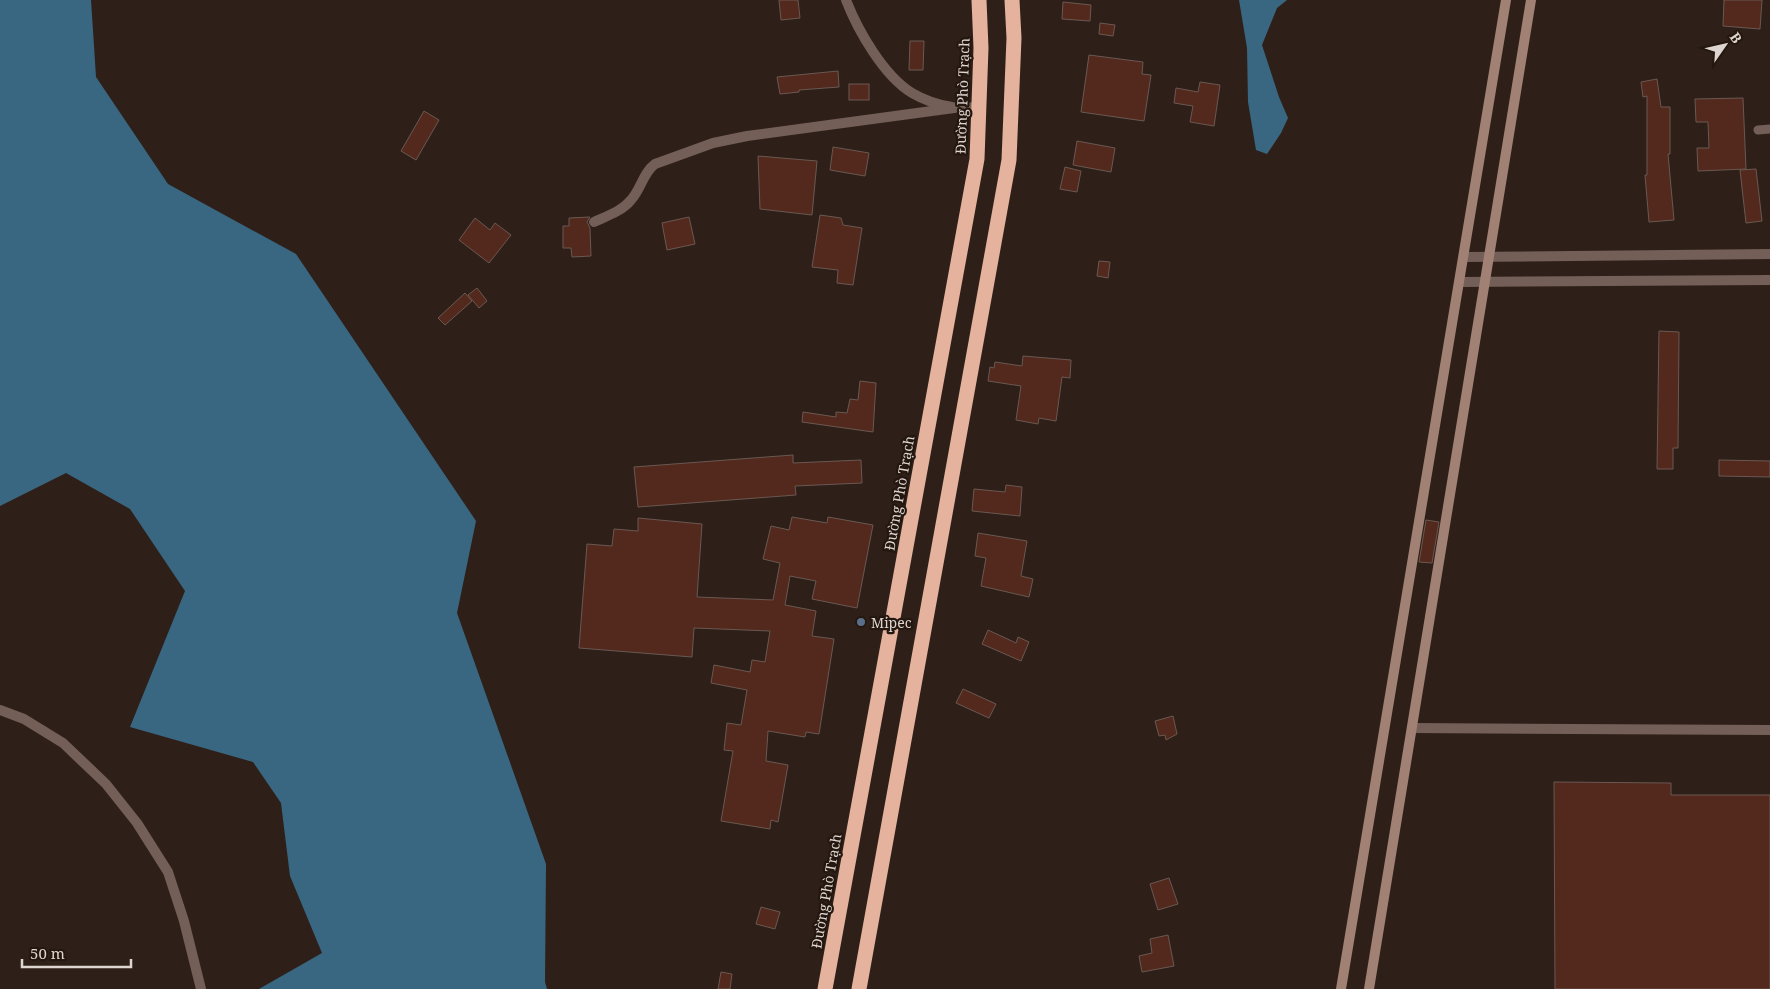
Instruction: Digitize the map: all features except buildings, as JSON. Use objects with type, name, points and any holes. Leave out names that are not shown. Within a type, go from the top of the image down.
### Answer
[{"type":"highway","name":"Đường Phò Trạch","points":[[825,989],[977,159],[981,48],[979,0]]},
{"type":"highway","points":[[859,989],[1008,160],[1014,38],[1012,0]]},
{"type":"street","points":[[846,0],[867,42],[889,72],[911,92],[922,98],[954,108]]},
{"type":"street","points":[[1341,989],[1506,0]]},
{"type":"street","points":[[1369,989],[1531,0]]},
{"type":"street","points":[[594,222],[626,205],[632,199],[649,169],[655,164],[714,143],[747,136],[954,108],[979,107]]},
{"type":"street","points":[[1464,257],[1770,254]]},
{"type":"street","points":[[1460,282],[1770,280]]},
{"type":"street","points":[[0,710],[24,719],[63,742],[106,784],[137,823],[168,872],[184,921],[201,989]]},
{"type":"street","points":[[1412,728],[1770,730]]},
{"type":"lane","points":[[1758,130],[1770,129]]},
{"type":"water","points":[[0,0],[91,0],[96,77],[168,184],[296,254],[476,521],[457,613],[546,864],[545,982],[547,989],[259,989],[322,953],[290,876],[281,803],[253,762],[130,727],[185,591],[130,509],[66,473],[0,506]]},
{"type":"water","points":[[1239,0],[1287,0],[1277,8],[1262,45],[1288,118],[1281,133],[1267,154],[1256,150],[1248,102],[1247,48]]},
{"type":"place","name":"Mipec","points":[[861,622]]}]
